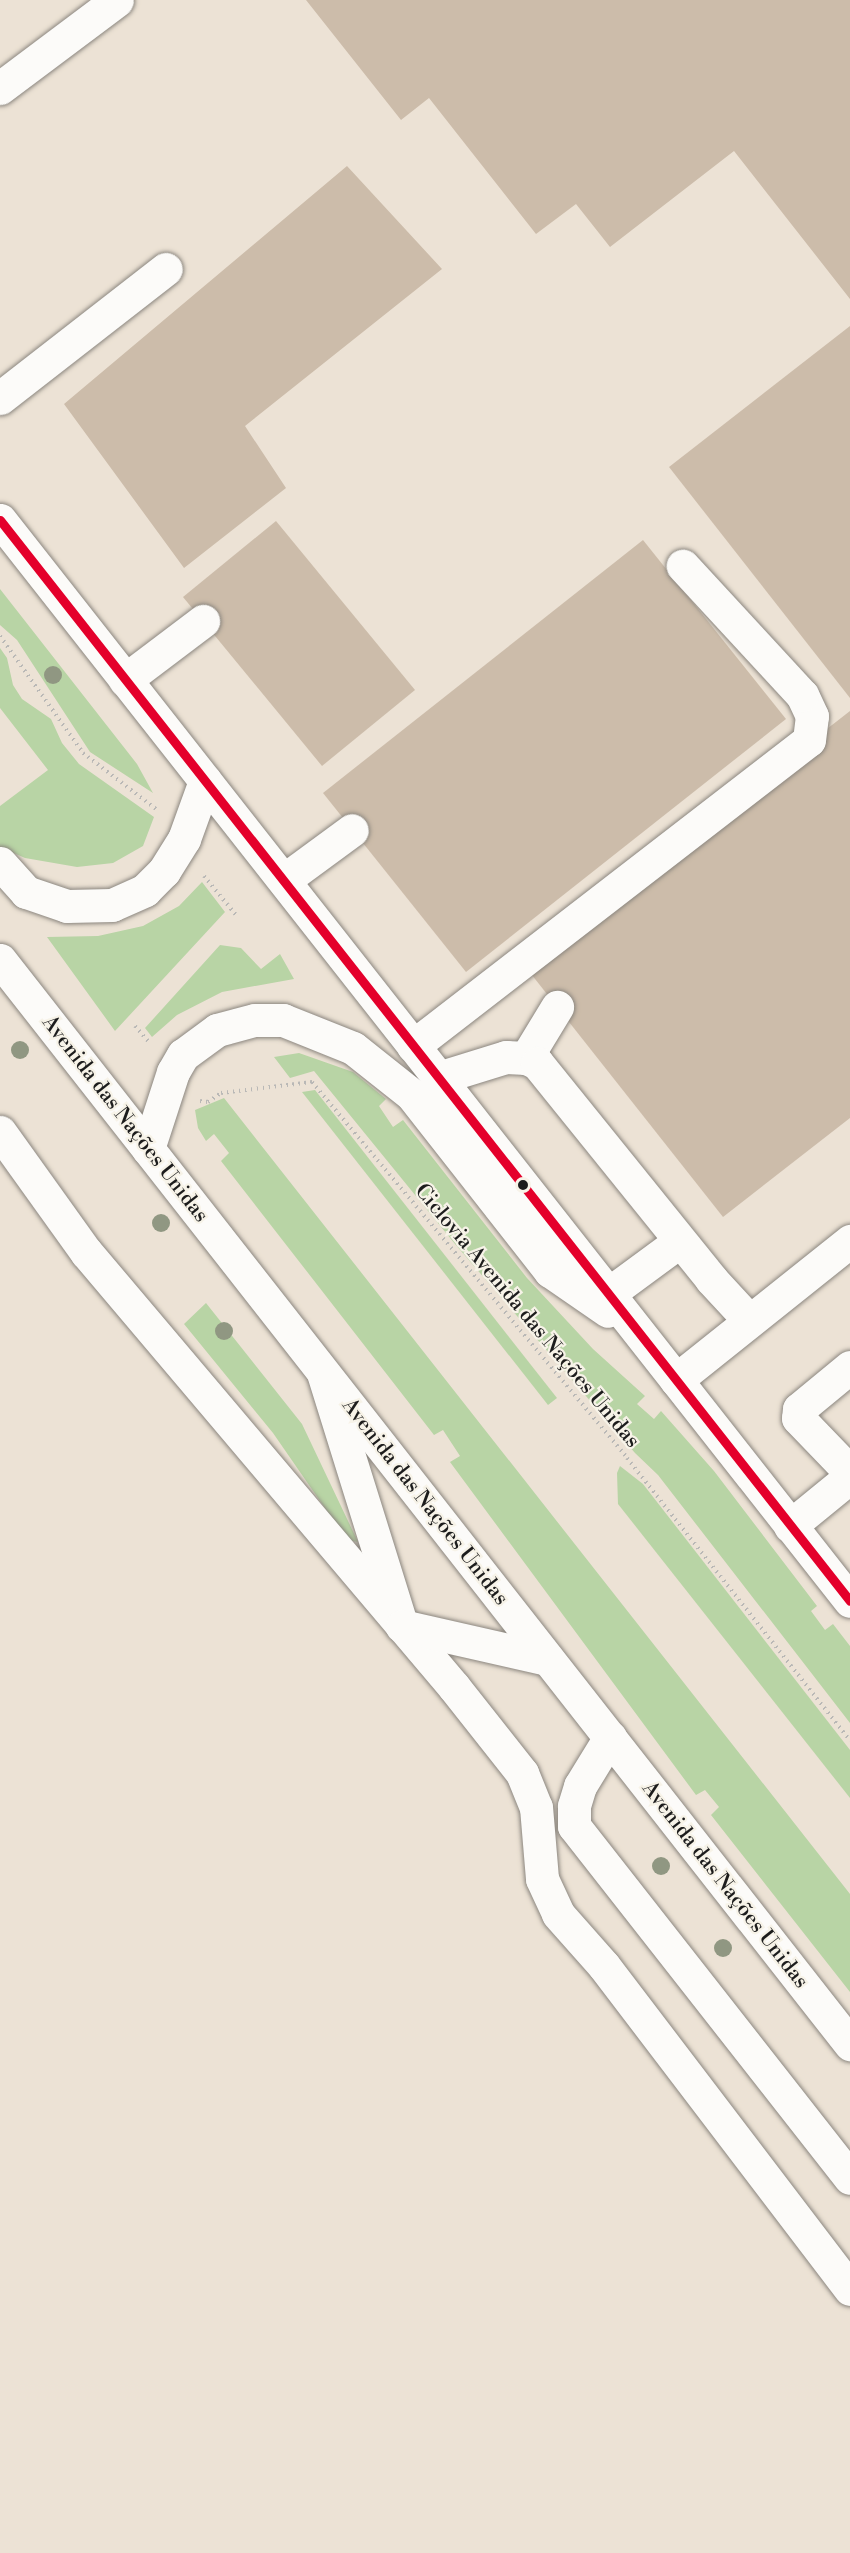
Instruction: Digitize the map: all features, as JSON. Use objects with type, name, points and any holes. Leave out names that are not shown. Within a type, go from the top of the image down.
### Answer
[{"type":"main road","points":[[0,88],[117,0]]},
{"type":"main road","points":[[0,398],[166,269]]},
{"type":"main road","points":[[0,520],[850,1601]]},
{"type":"main road","points":[[413,1046],[809,740],[812,716],[802,695],[683,566]]},
{"type":"main road","points":[[125,680],[203,621]]},
{"type":"main road","points":[[0,864],[26,892],[67,906],[112,905],[145,890],[164,871],[181,844],[205,781]]},
{"type":"main road","points":[[284,880],[352,830]]},
{"type":"main road","name":"Avenida das Nações Unidas","points":[[0,960],[850,2044]]},
{"type":"main road","points":[[526,1058],[557,1007]]},
{"type":"main road","points":[[148,1149],[173,1072],[183,1055],[217,1030],[255,1020],[283,1020],[353,1048],[412,1095],[550,1270],[635,1329]]},
{"type":"main road","points":[[438,1078],[506,1057],[526,1058],[537,1063],[680,1241],[749,1320]]},
{"type":"main road","points":[[0,1131],[86,1252],[402,1626],[522,1773],[536,1807],[542,1879],[558,1914],[618,1985],[850,2289]]},
{"type":"main road","points":[[608,1294],[680,1241]]},
{"type":"main road","points":[[676,1380],[850,1241]]},
{"type":"main road","points":[[850,1367],[799,1409],[798,1418],[850,1472]]},
{"type":"main road","points":[[323,1372],[402,1626]]},
{"type":"main road","points":[[790,1526],[850,1477]]},
{"type":"main road","points":[[402,1626],[547,1659]]},
{"type":"main road","points":[[610,1737],[580,1786],[574,1806],[574,1826],[850,2178]]},
{"type":"path","points":[[0,636],[83,753],[155,808],[236,915]]},
{"type":"path","name":"Ciclovia Avenida das Nações Unidas","points":[[135,1026],[173,1072],[201,1101],[208,1102],[221,1093],[312,1082],[627,1458],[850,1740]]},
{"type":"green space","points":[[0,589],[137,764],[153,793],[90,752],[17,640],[0,625]]},
{"type":"green space","points":[[0,648],[7,658],[13,685],[22,699],[51,719],[62,743],[79,764],[154,817],[143,846],[113,863],[77,867],[25,858],[0,847],[0,806],[48,770],[0,708]]},
{"type":"green space","points":[[202,882],[225,912],[115,1031],[47,937],[98,936],[143,926],[179,906]]},
{"type":"green space","points":[[220,945],[241,948],[261,969],[280,954],[294,979],[222,992],[177,1015],[152,1037],[145,1028]]},
{"type":"green space","points":[[299,1053],[353,1072],[386,1099],[379,1106],[393,1127],[403,1120],[527,1278],[593,1349],[645,1396],[637,1404],[654,1419],[661,1411],[714,1471],[817,1606],[811,1611],[825,1630],[833,1624],[850,1646],[850,1723],[658,1475],[635,1453],[455,1244],[314,1071],[290,1078],[274,1057]]},
{"type":"green space","points":[[315,1090],[557,1398],[548,1405],[302,1092]]},
{"type":"green space","points":[[224,1098],[850,1894],[850,1992],[711,1815],[719,1807],[705,1790],[696,1795],[450,1462],[460,1456],[443,1430],[434,1435],[221,1161],[229,1153],[214,1134],[206,1141],[198,1128],[195,1110]]},
{"type":"green space","points":[[206,1303],[302,1424],[358,1542],[347,1540],[273,1433],[184,1324]]},
{"type":"green space","points":[[620,1466],[643,1484],[850,1750],[850,1798],[618,1504],[617,1473]]},
{"type":"building","points":[[306,0],[850,0],[850,299],[734,151],[610,247],[576,204],[536,234],[429,98],[401,120]]},
{"type":"building","points":[[347,166],[442,269],[245,426],[286,488],[184,568],[64,404]]},
{"type":"building","points":[[850,326],[850,698],[669,467]]},
{"type":"building","points":[[276,521],[415,690],[322,766],[183,597]]},
{"type":"building","points":[[643,540],[786,719],[466,972],[323,793]]},
{"type":"building","points":[[850,711],[850,1118],[723,1217],[524,965]]},
{"type":"transit line","points":[[0,520],[850,1601]]}]
